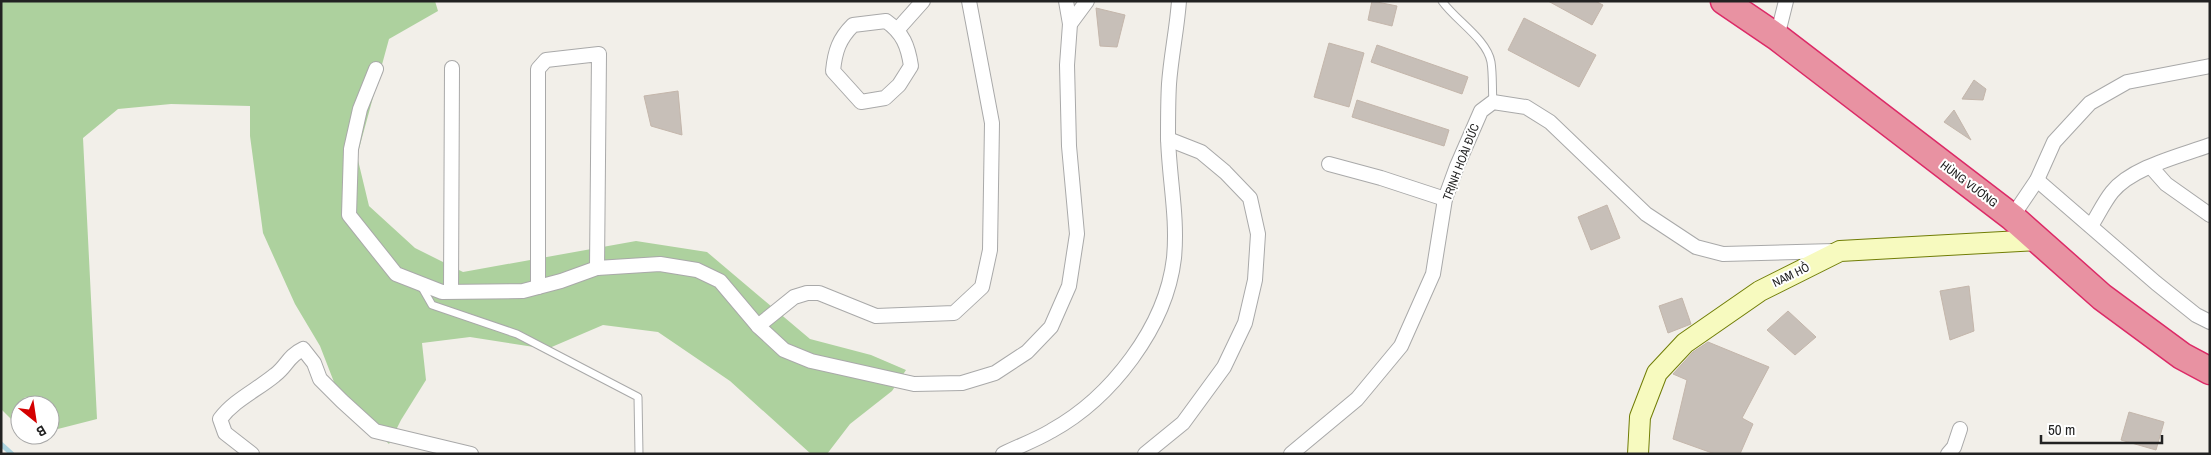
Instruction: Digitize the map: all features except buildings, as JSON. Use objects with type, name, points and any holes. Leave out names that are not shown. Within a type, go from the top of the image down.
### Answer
[{"type":"highway","name":"HÙNG VƯƠNG","points":[[1724,1],[1777,37],[2012,216],[2102,297],[2182,356],[2210,371]]},
{"type":"street","points":[[898,30],[924,1]]},
{"type":"street","points":[[758,326],[794,297],[807,293],[819,293],[876,316],[954,313],[982,287],[990,250],[992,123],[969,1]]},
{"type":"street","points":[[376,69],[360,109],[351,149],[349,215],[396,274],[442,292],[522,291],[561,281],[597,268],[660,264],[697,270],[720,281],[758,326],[784,350],[811,361],[914,384],[962,384],[995,373],[1027,352],[1051,327],[1069,286],[1077,234],[1069,146],[1067,65],[1070,24],[1066,1]]},
{"type":"street","points":[[1070,24],[1087,1]]},
{"type":"street","points":[[1003,454],[1052,431],[1094,400],[1122,372],[1152,330],[1167,291],[1174,258],[1176,212],[1168,139],[1169,84],[1179,1]]},
{"type":"street","points":[[1777,37],[1786,1]]},
{"type":"street","points":[[886,21],[898,30],[908,45],[912,66],[900,85],[886,98],[861,102],[833,71],[835,51],[843,35],[852,25],[886,21]]},
{"type":"street","points":[[538,287],[538,69],[546,60],[599,54],[597,268]]},
{"type":"street","points":[[2012,216],[2037,180],[2054,142],[2090,103],[2127,82],[2210,66]]},
{"type":"street","points":[[452,68],[452,291]]},
{"type":"street","points":[[1493,102],[1526,107],[1550,122],[1646,214],[1696,247],[1724,254],[1840,251]]},
{"type":"street","name":"TRỊNH HOÀI ĐỨC","points":[[1291,454],[1357,399],[1401,346],[1433,274],[1445,199],[1478,117],[1481,111],[1493,102]]},
{"type":"street","points":[[1145,454],[1182,423],[1224,367],[1245,323],[1254,280],[1258,243],[1258,234],[1250,198],[1225,172],[1201,152],[1168,139]]},
{"type":"street","points":[[2091,226],[2112,192],[2128,178],[2151,167],[2210,145]]},
{"type":"street","points":[[1329,164],[1445,199]]},
{"type":"street","points":[[2151,167],[2166,184],[2210,215]]},
{"type":"street","points":[[2037,180],[2189,310],[2210,322]]},
{"type":"street","name":"NAM HỒ","points":[[1638,454],[1640,417],[1657,373],[1685,343],[1760,291],[1840,251],[2037,240]]},
{"type":"street","points":[[252,454],[225,433],[220,419],[227,409],[277,374],[293,353],[303,349],[314,363],[320,379],[375,431],[471,454]]},
{"type":"street","points":[[1948,454],[1954,448],[1960,429]]},
{"type":"lane","points":[[1442,1],[1452,15],[1484,46],[1490,60],[1493,102]]},
{"type":"lane","points":[[419,283],[432,305],[517,334],[638,397],[639,454]]},
{"type":"green space","points":[[1,1],[435,1],[438,11],[389,39],[357,156],[369,206],[415,248],[463,272],[636,241],[707,252],[810,339],[871,355],[906,370],[892,391],[850,424],[827,454],[811,454],[730,381],[658,332],[603,325],[547,349],[470,337],[422,343],[426,380],[401,420],[389,444],[339,395],[320,346],[295,304],[263,233],[250,136],[250,106],[171,104],[118,109],[83,138],[97,419],[60,428],[60,395],[10,395],[10,418],[1,409]]},
{"type":"waterway","points":[[1,444],[12,454]]}]
